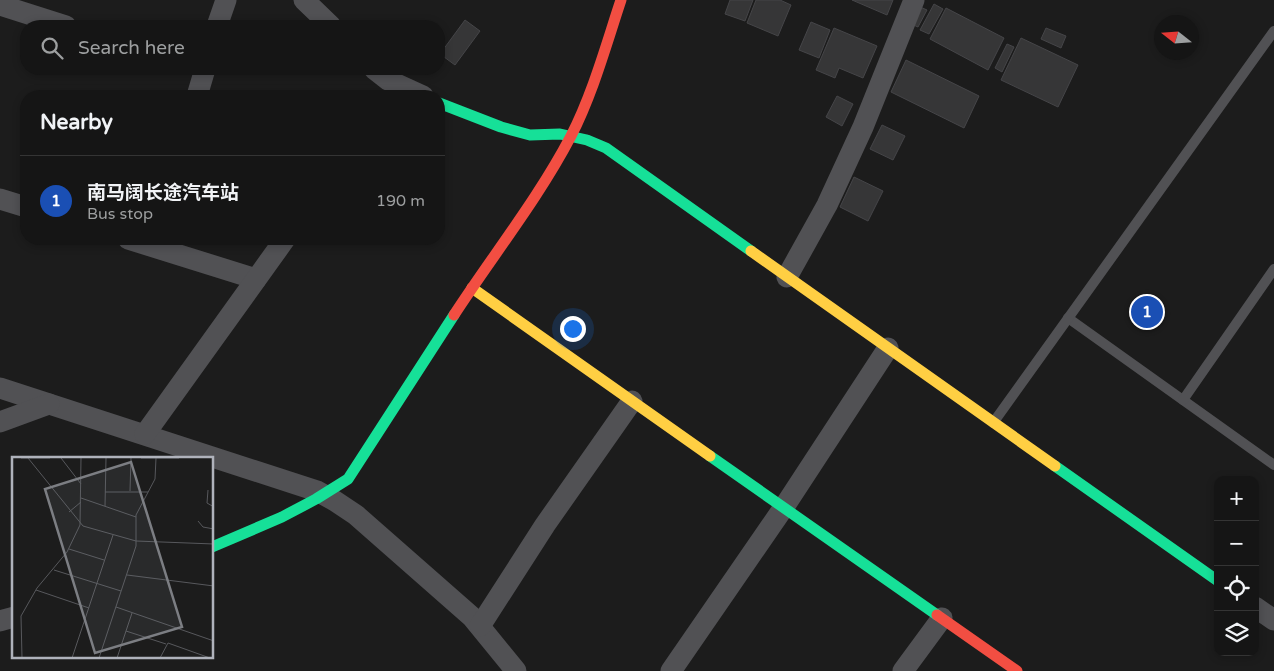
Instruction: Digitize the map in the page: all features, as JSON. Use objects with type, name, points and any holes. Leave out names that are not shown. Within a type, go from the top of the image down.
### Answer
[{"type":"street","points":[[219,20],[226,0]]},
{"type":"street","points":[[304,0],[325,20]]},
{"type":"street","points":[[214,542],[297,510],[325,495],[348,479],[472,288],[544,183],[571,136],[586,104],[621,0]]},
{"type":"street","points":[[787,277],[827,205],[862,127],[914,0]]},
{"type":"street","points":[[0,5],[47,20]]},
{"type":"street","points":[[198,90],[202,75]]},
{"type":"street","points":[[382,75],[388,80],[391,90]]},
{"type":"street","points":[[445,105],[501,127],[530,135],[560,134],[587,140],[606,148],[1214,578]]},
{"type":"street","points":[[0,199],[20,205]]},
{"type":"street","points":[[160,245],[256,279]]},
{"type":"street","points":[[145,434],[281,245]]},
{"type":"street","points":[[472,288],[1017,671]]},
{"type":"street","points":[[671,671],[784,507],[888,348]]},
{"type":"street","points":[[0,388],[145,434],[175,451],[196,457]]},
{"type":"street","points":[[480,626],[545,526],[632,401]]},
{"type":"street","points":[[0,422],[49,404]]},
{"type":"street","points":[[214,462],[317,491],[356,515],[472,617],[516,671]]},
{"type":"street","points":[[1259,610],[1274,620]]},
{"type":"street","points":[[0,621],[12,617]]},
{"type":"street","points":[[903,671],[942,618]]},
{"type":"lane","points":[[993,423],[1274,32]]},
{"type":"lane","points":[[1183,400],[1274,269]]},
{"type":"lane","points":[[1068,318],[1274,466]]},
{"type":"building","points":[[730,0],[753,0],[745,21],[725,14]]},
{"type":"building","points":[[756,0],[780,0],[791,5],[778,36],[747,23]]},
{"type":"building","points":[[852,0],[893,0],[887,15]]},
{"type":"building","points":[[934,4],[943,9],[929,34],[920,30]]},
{"type":"building","points":[[918,6],[927,10],[918,27],[909,23]]},
{"type":"building","points":[[946,8],[1004,38],[988,70],[930,39]]},
{"type":"building","points":[[465,20],[480,31],[455,65],[445,58],[445,47]]},
{"type":"building","points":[[811,22],[830,30],[819,58],[799,50]]},
{"type":"building","points":[[834,28],[877,46],[863,78],[839,68],[835,78],[816,70]]},
{"type":"building","points":[[1046,28],[1066,36],[1061,48],[1041,39]]},
{"type":"building","points":[[1021,38],[1078,65],[1058,107],[1001,80]]},
{"type":"building","points":[[1007,44],[1014,47],[1002,72],[995,68]]},
{"type":"building","points":[[906,60],[979,96],[964,128],[891,92]]},
{"type":"building","points":[[837,96],[853,104],[842,126],[826,117]]},
{"type":"building","points":[[882,125],[905,136],[893,160],[870,149]]},
{"type":"building","points":[[854,177],[883,191],[868,221],[840,207]]},
{"type":"traffic: fast","points":[[445,105],[501,127],[530,135],[560,134],[587,140],[606,148],[751,251]]},
{"type":"traffic: fast","points":[[214,546],[282,517],[348,479],[454,315]]},
{"type":"traffic: fast","points":[[710,456],[937,615]]},
{"type":"traffic: fast","points":[[1055,466],[1214,578]]},
{"type":"traffic: slow","points":[[751,251],[1055,466]]},
{"type":"traffic: slow","points":[[472,288],[710,456]]},
{"type":"traffic: jam","points":[[454,315],[530,205],[571,136],[593,86],[621,0]]},
{"type":"traffic: jam","points":[[937,615],[1017,671]]},
{"type":"place","name":"南马阔长途汽车站","points":[[1147,312]]}]
